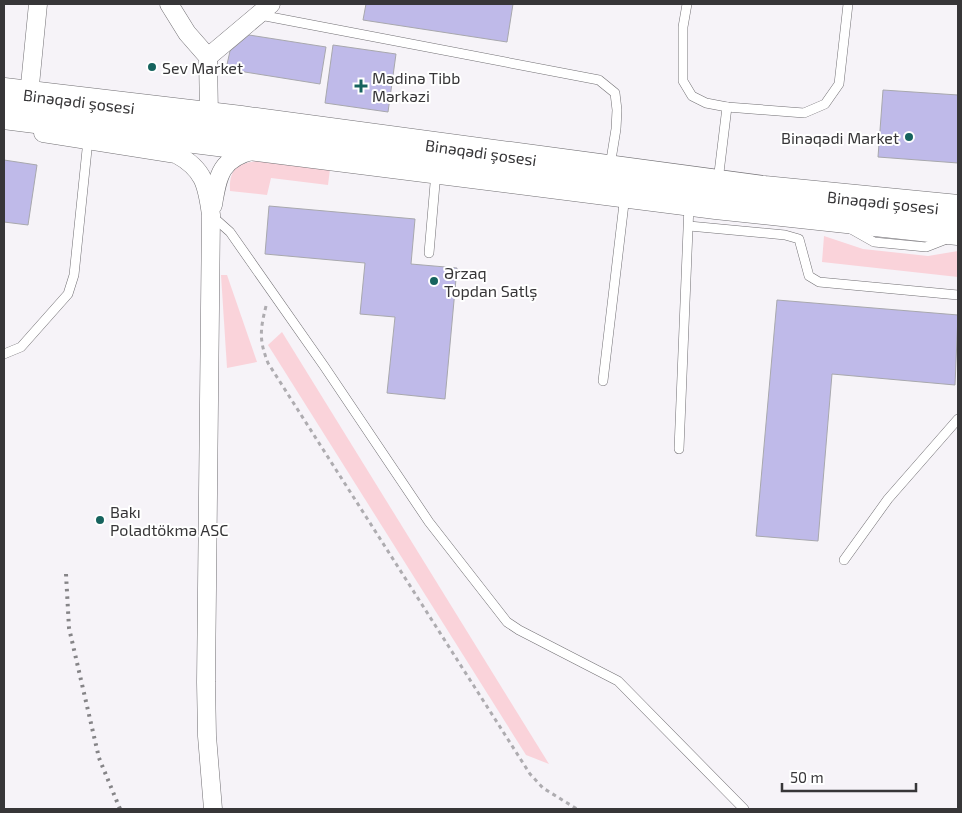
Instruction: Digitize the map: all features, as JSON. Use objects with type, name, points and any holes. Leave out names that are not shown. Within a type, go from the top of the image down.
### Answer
[{"type":"main road","name":"Binəqədi şosesi","points":[[17,93],[208,128],[266,147],[625,193],[689,214],[836,219],[958,232]]},
{"type":"main road","name":"Binəqədi şosesi","points":[[4,115],[208,128],[609,169],[717,184],[958,209]]},
{"type":"street","points":[[17,93],[38,4]]},
{"type":"street","points":[[169,4],[187,33],[208,57],[208,128]]},
{"type":"street","points":[[208,57],[266,9]]},
{"type":"street","points":[[4,123],[22,130],[176,154],[190,162],[199,172],[207,189],[211,215],[206,682],[207,736],[213,809]]},
{"type":"street","points":[[211,215],[217,181],[223,168],[240,153],[266,147]]},
{"type":"lane","points":[[687,4],[683,27],[683,82],[692,96],[706,103],[727,107],[804,113],[825,104],[839,84],[848,4]]},
{"type":"lane","points":[[266,9],[599,80],[615,93],[617,110],[609,169]]},
{"type":"lane","points":[[717,184],[727,107]]},
{"type":"lane","points":[[4,354],[21,347],[68,294],[74,275],[88,140]]},
{"type":"lane","points":[[429,252],[436,169]]},
{"type":"lane","points":[[603,381],[625,193]]},
{"type":"lane","points":[[679,449],[689,214],[799,238],[809,276],[819,282],[958,295]]},
{"type":"lane","points":[[211,215],[230,232],[429,522],[507,622],[618,681],[744,809]]},
{"type":"lane","points":[[844,560],[888,499],[958,419]]},
{"type":"path","points":[[270,288],[260,332],[263,350],[268,363],[530,774],[543,788],[577,809]]},
{"type":"shaded area","points":[[258,161],[330,169],[328,185],[271,178],[267,195],[230,191],[231,177],[236,168],[245,163]]},
{"type":"shaded area","points":[[824,236],[863,249],[928,256],[958,251],[958,277],[822,262]]},
{"type":"shaded area","points":[[221,275],[227,275],[257,362],[227,368]]},
{"type":"shaded area","points":[[282,332],[549,764],[526,755],[268,345]]},
{"type":"building","points":[[366,4],[513,4],[507,42],[363,20]]},
{"type":"building","points":[[249,35],[326,47],[320,84],[226,69],[230,51]]},
{"type":"building","points":[[333,45],[396,54],[388,112],[325,103]]},
{"type":"building","points":[[883,90],[958,95],[958,163],[878,157]]},
{"type":"building","points":[[4,160],[37,165],[28,225],[4,222]]},
{"type":"building","points":[[269,206],[415,219],[411,264],[457,268],[445,399],[387,393],[395,317],[360,314],[365,263],[265,254]]},
{"type":"building","points":[[777,300],[958,315],[955,385],[832,374],[818,541],[756,536]]},
{"type":"railway","points":[[66,574],[69,628],[99,758],[120,809]]},
{"type":"place","name":"Sev Market","points":[[152,67]]},
{"type":"place","name":"Mədinə Tibb Mərkəzi","points":[[361,86]]},
{"type":"place","name":"Binəqədi Market","points":[[909,137]]},
{"type":"place","name":"Ərzaq Topdan Satlş","points":[[434,281]]},
{"type":"place","name":"Bakı Poladtökmə ASC","points":[[100,520]]}]
